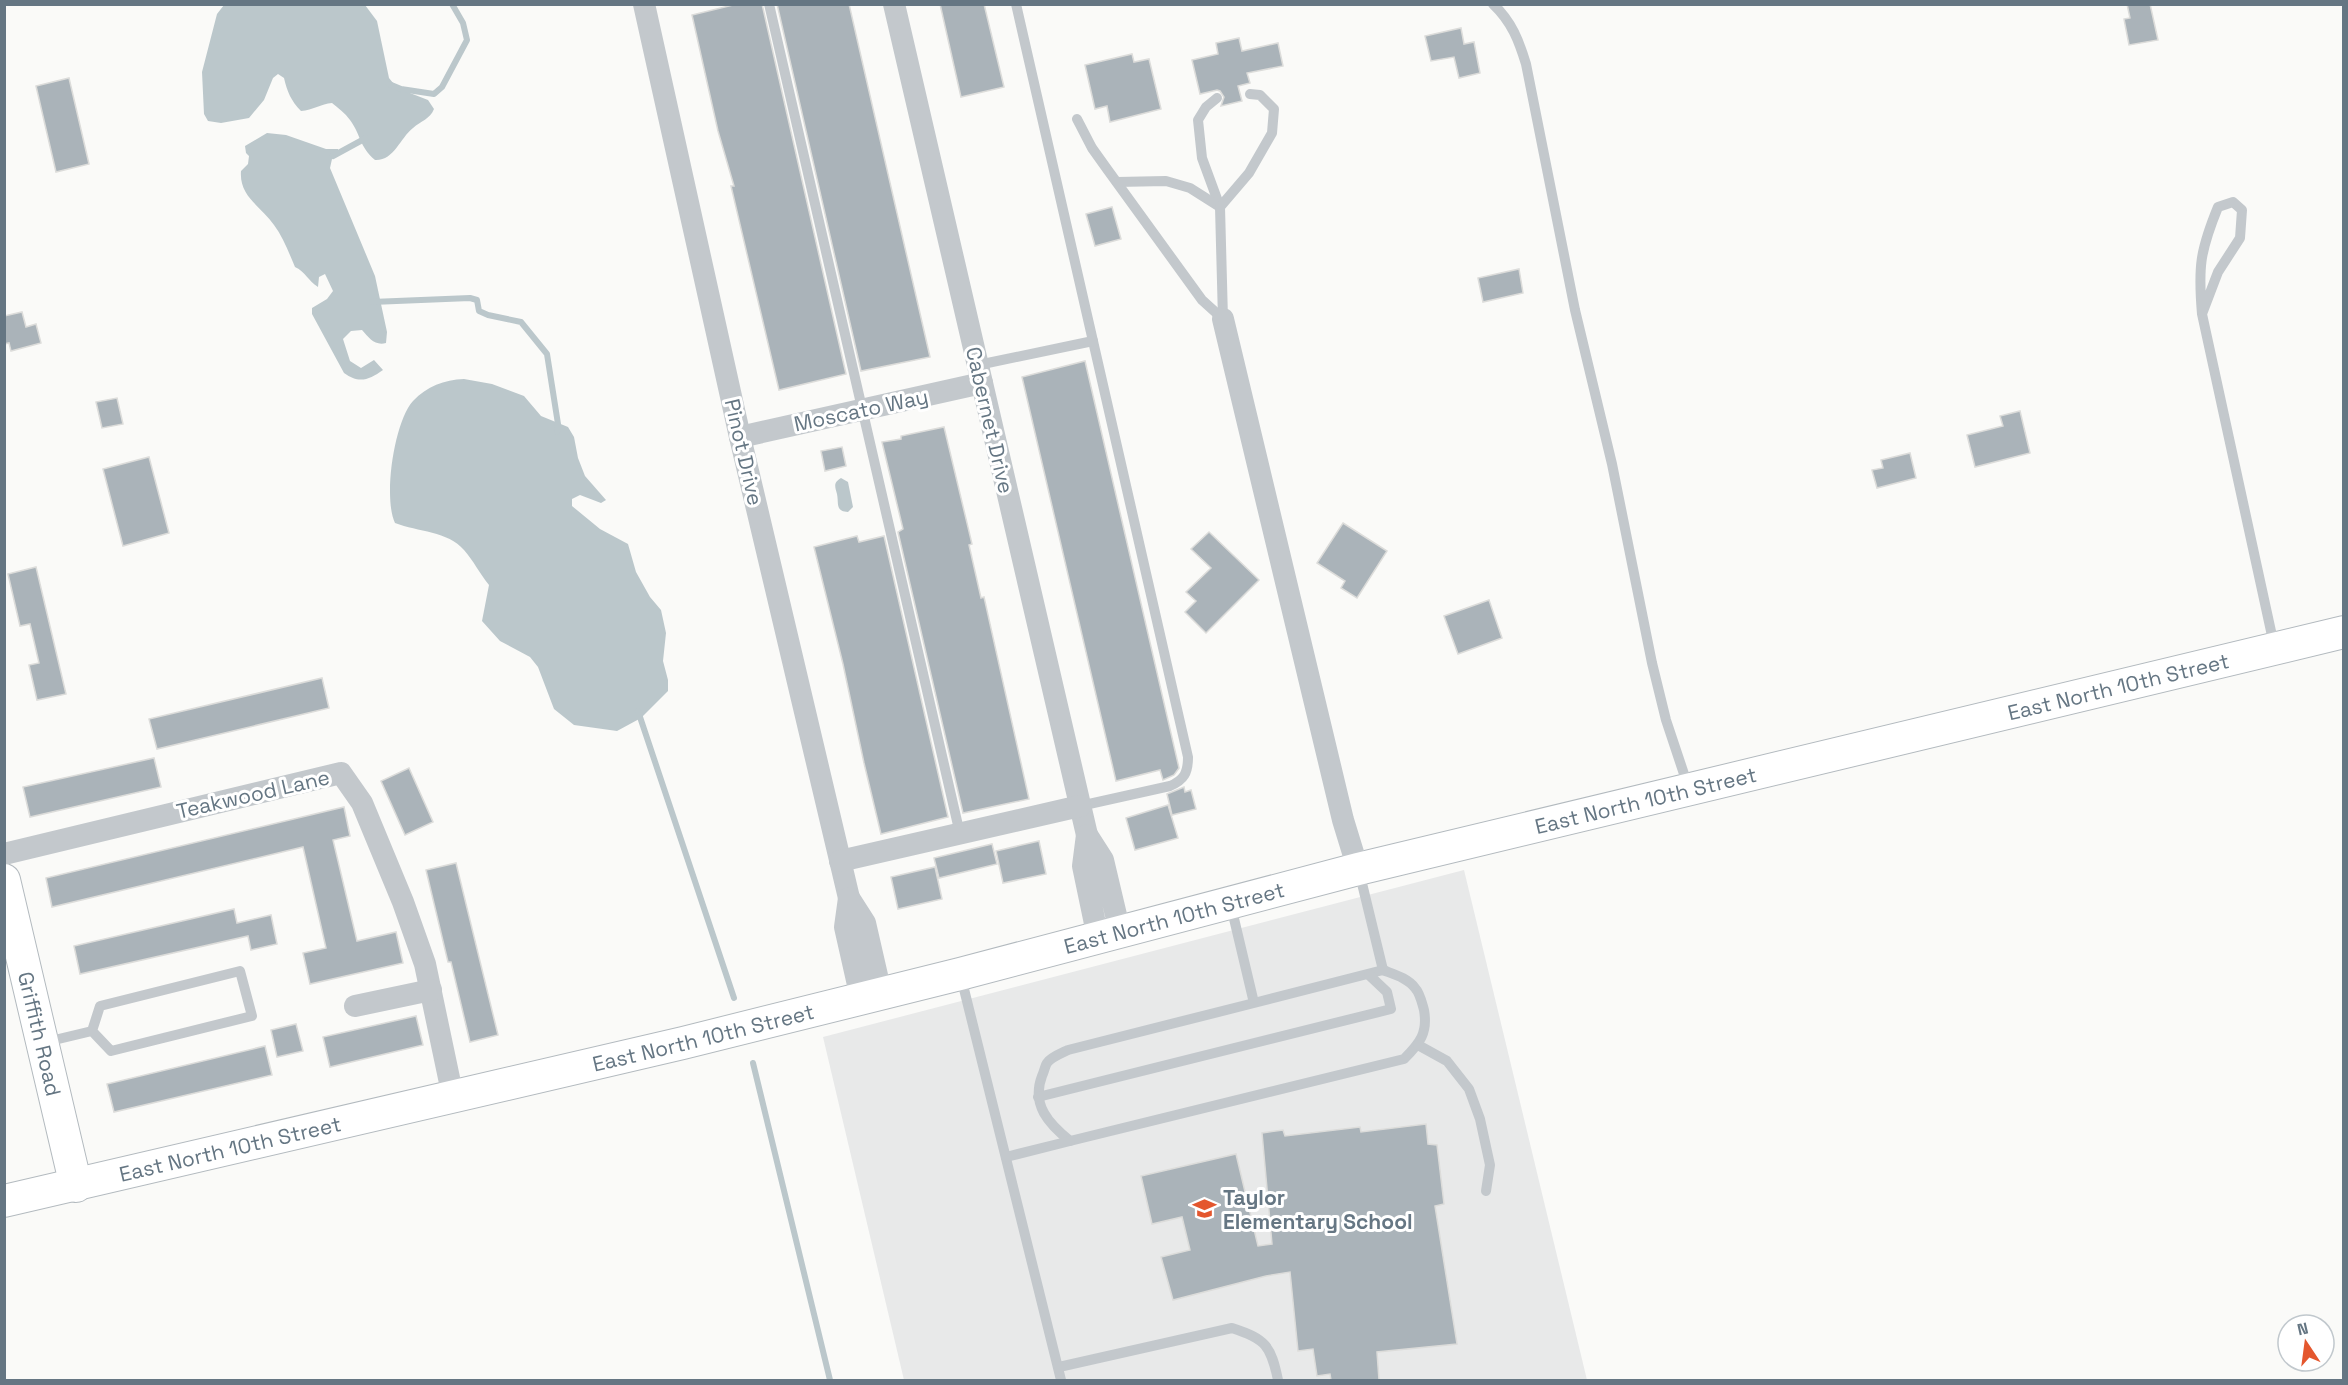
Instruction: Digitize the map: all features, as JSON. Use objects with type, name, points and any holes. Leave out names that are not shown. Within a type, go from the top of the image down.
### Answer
[{"type":"main road","name":"East North 10th Street","points":[[4,1201],[683,1043],[960,974],[1358,869],[2343,632]]},
{"type":"main road","name":"Griffith Road","points":[[4,880],[76,1186]]},
{"type":"street","name":"Pinot Drive","points":[[644,4],[740,437],[840,861],[849,898],[865,923],[871,996]]},
{"type":"street","name":"Cabernet Drive","points":[[894,4],[1080,806],[1088,835],[1103,860],[1109,935]]},
{"type":"street","points":[[1223,320],[1343,820],[1358,869]]},
{"type":"street","name":"Moscato Way","points":[[740,437],[862,410],[980,374]]},
{"type":"street","name":"Teakwood Lane","points":[[4,854],[341,774],[362,803],[403,902],[425,964],[453,1097]]},
{"type":"street","points":[[840,861],[1080,806]]},
{"type":"street","points":[[355,1006],[430,990]]},
{"type":"lane","points":[[769,4],[960,834]]},
{"type":"lane","points":[[1016,4],[1185,746],[1188,770],[1182,781],[1170,786],[1080,806]]},
{"type":"lane","points":[[1493,4],[1505,15],[1517,36],[1526,64],[1575,310],[1612,464],[1652,663],[1666,720],[1689,789]]},
{"type":"lane","points":[[1220,207],[1249,173],[1272,133],[1274,109],[1260,95],[1250,94]]},
{"type":"lane","points":[[1217,98],[1206,107],[1198,120],[1202,158],[1220,207],[1223,320]]},
{"type":"lane","points":[[1077,119],[1092,148],[1202,300],[1223,320]]},
{"type":"lane","points":[[1117,182],[1166,181],[1190,188],[1220,207]]},
{"type":"lane","points":[[2202,314],[2218,272],[2240,238],[2242,210],[2233,202],[2218,207],[2204,241],[2199,273],[2202,314],[2275,649]]},
{"type":"lane","points":[[980,374],[1093,341]]},
{"type":"lane","points":[[1358,869],[1383,970]]},
{"type":"lane","points":[[1230,903],[1254,1003]]},
{"type":"lane","points":[[1006,1157],[1404,1059],[1418,1045],[1426,1024],[1416,988],[1402,978],[1383,970],[1068,1050],[1048,1062],[1039,1084],[1038,1097],[1042,1111],[1053,1127],[1070,1141]]},
{"type":"lane","points":[[240,971],[252,1016],[111,1051],[92,1031],[100,1005],[240,971]]},
{"type":"lane","points":[[960,974],[1061,1380]]},
{"type":"lane","points":[[1038,1097],[1391,1009],[1388,992],[1369,975]]},
{"type":"lane","points":[[43,1043],[92,1031]]},
{"type":"lane","points":[[1418,1045],[1447,1061],[1468,1089],[1480,1119],[1491,1165],[1486,1191]]},
{"type":"lane","points":[[1059,1367],[1232,1328],[1253,1335],[1270,1350],[1278,1380]]},
{"type":"shaded area","points":[[224,5],[365,5],[377,21],[389,78],[397,88],[428,100],[434,109],[428,118],[408,132],[392,153],[375,160],[363,145],[354,125],[332,103],[301,111],[290,96],[284,78],[278,74],[273,78],[264,100],[249,118],[221,123],[208,121],[204,114],[202,72],[217,14]]},
{"type":"shaded area","points":[[267,133],[286,135],[326,149],[338,149],[339,154],[332,159],[330,168],[375,276],[387,332],[386,343],[382,344],[372,341],[362,330],[351,331],[343,339],[350,361],[361,368],[374,360],[383,370],[373,376],[359,380],[344,373],[312,314],[312,308],[327,299],[333,291],[325,274],[319,277],[318,287],[295,267],[277,230],[243,188],[241,171],[248,164],[249,156],[245,146]]},
{"type":"shaded area","points":[[464,379],[492,384],[524,396],[541,416],[568,427],[574,437],[578,458],[585,476],[606,500],[601,503],[580,495],[572,499],[572,506],[600,529],[628,544],[636,572],[650,597],[661,610],[666,633],[663,661],[668,680],[668,691],[641,718],[617,731],[574,725],[554,709],[538,667],[530,657],[500,641],[482,621],[489,585],[457,544],[441,535],[395,523],[390,496],[390,479],[400,425],[406,411],[418,396],[430,388],[443,382]]},
{"type":"shaded area","points":[[841,478],[848,482],[853,507],[848,512],[839,509],[838,506],[835,485]]},
{"type":"shaded area","name":"Taylor Elementary School","points":[[1464,870],[1587,1380],[904,1380],[823,1037]]},
{"type":"building","points":[[737,4],[762,4],[846,374],[779,390],[731,186],[734,186],[718,131],[692,15]]},
{"type":"building","points":[[777,4],[849,4],[930,357],[861,371]]},
{"type":"building","points":[[940,4],[984,4],[1004,87],[961,97]]},
{"type":"building","points":[[2127,4],[2150,4],[2158,40],[2129,45],[2124,19],[2130,18]]},
{"type":"building","points":[[1461,28],[1464,44],[1474,42],[1480,73],[1459,78],[1454,57],[1431,61],[1425,36]]},
{"type":"building","points":[[1239,38],[1242,51],[1278,43],[1283,66],[1247,73],[1250,83],[1238,86],[1242,101],[1221,106],[1224,97],[1220,91],[1200,94],[1192,60],[1218,54],[1216,43]]},
{"type":"building","points":[[1132,54],[1134,62],[1149,59],[1161,109],[1110,122],[1107,106],[1095,109],[1085,65]]},
{"type":"building","points":[[69,78],[89,164],[56,172],[36,86]]},
{"type":"building","points":[[1112,207],[1121,239],[1095,246],[1086,214]]},
{"type":"building","points":[[1519,269],[1523,293],[1483,302],[1478,278]]},
{"type":"building","points":[[22,312],[26,327],[36,324],[41,343],[11,351],[9,343],[4,344],[4,316]]},
{"type":"building","points":[[1085,361],[1179,768],[1174,775],[1163,780],[1160,770],[1116,781],[1022,377]]},
{"type":"building","points":[[117,398],[123,424],[102,428],[96,402]]},
{"type":"building","points":[[2020,411],[2030,453],[1975,467],[1967,435],[2003,426],[2000,416]]},
{"type":"building","points":[[944,427],[972,544],[969,545],[981,598],[984,597],[1029,799],[963,813],[898,532],[903,529],[882,442]]},
{"type":"building","points":[[842,447],[846,466],[825,471],[821,451]]},
{"type":"building","points":[[1910,453],[1916,478],[1877,488],[1872,470],[1883,468],[1881,460]]},
{"type":"building","points":[[149,457],[169,533],[123,546],[103,469]]},
{"type":"building","points":[[1343,523],[1387,551],[1357,598],[1341,588],[1345,581],[1317,563]]},
{"type":"building","points":[[1209,532],[1259,580],[1206,633],[1185,612],[1196,601],[1186,592],[1211,568],[1191,549]]},
{"type":"building","points":[[857,536],[859,542],[884,536],[948,817],[881,834],[814,547]]},
{"type":"building","points":[[36,567],[66,694],[37,700],[29,665],[39,663],[30,624],[20,626],[8,574]]},
{"type":"building","points":[[1489,600],[1502,638],[1458,654],[1444,616]]},
{"type":"building","points":[[322,678],[329,708],[157,749],[149,719]]},
{"type":"building","points":[[154,758],[161,787],[30,817],[23,787]]},
{"type":"building","points":[[409,768],[433,822],[405,835],[381,781]]},
{"type":"building","points":[[1184,787],[1185,792],[1191,790],[1196,809],[1172,815],[1167,794]]},
{"type":"building","points":[[1168,805],[1178,838],[1135,850],[1126,818]]},
{"type":"building","points":[[344,807],[350,836],[333,840],[357,941],[396,932],[403,963],[310,984],[303,953],[326,948],[303,847],[52,907],[46,878]]},
{"type":"building","points":[[1039,841],[1046,874],[1003,883],[996,851]]},
{"type":"building","points":[[992,844],[997,864],[939,878],[934,858]]},
{"type":"building","points":[[456,863],[498,1035],[470,1042],[426,870]]},
{"type":"building","points":[[935,867],[942,899],[898,909],[891,877]]},
{"type":"building","points":[[234,909],[237,923],[271,915],[277,944],[251,950],[248,936],[80,974],[74,946]]},
{"type":"building","points":[[416,1016],[423,1045],[330,1067],[323,1037]]},
{"type":"building","points":[[296,1024],[303,1051],[277,1057],[271,1030]]},
{"type":"building","points":[[265,1046],[272,1075],[114,1112],[107,1084]]},
{"type":"building","points":[[1426,1124],[1428,1144],[1437,1145],[1444,1204],[1435,1206],[1457,1344],[1377,1352],[1379,1380],[1331,1380],[1330,1374],[1317,1376],[1313,1349],[1298,1351],[1290,1272],[1173,1300],[1161,1257],[1190,1250],[1182,1217],[1152,1224],[1141,1176],[1236,1154],[1258,1246],[1272,1244],[1262,1133],[1283,1130],[1285,1136],[1360,1127],[1361,1132]]},
{"type":"waterway","points":[[389,84],[401,89],[434,94],[442,87],[467,40],[463,23],[452,4]]},
{"type":"waterway","points":[[333,156],[366,138]]},
{"type":"waterway","points":[[372,302],[470,298],[477,300],[479,311],[521,322],[547,354],[558,424],[557,432]]},
{"type":"waterway","points":[[638,711],[734,998]]},
{"type":"waterway","points":[[753,1063],[830,1380]]},
{"type":"place","name":"Taylor Elementary School","points":[[1205,1209]]}]
